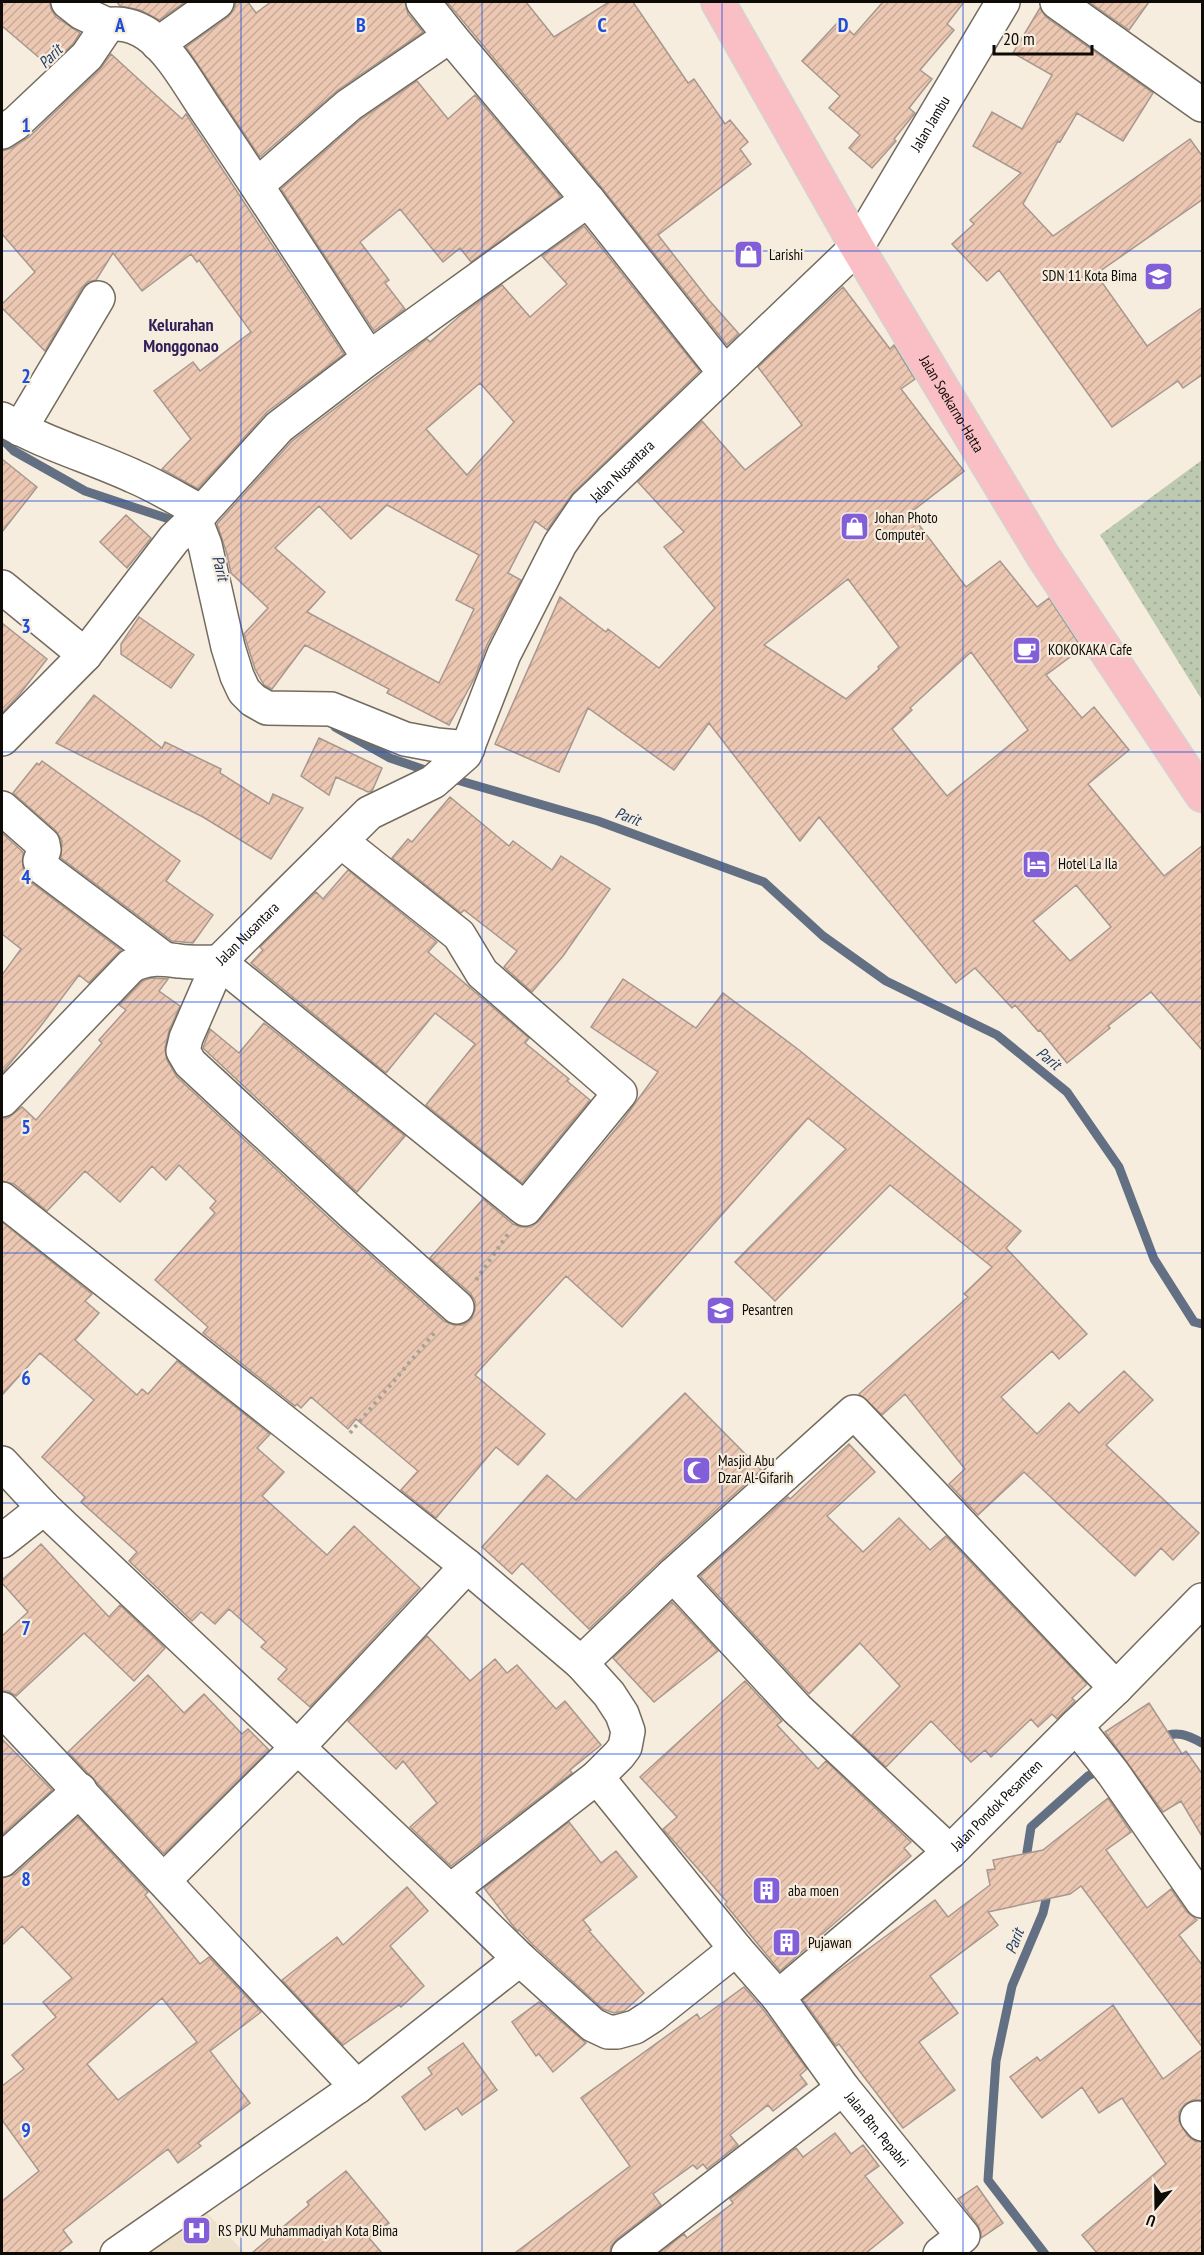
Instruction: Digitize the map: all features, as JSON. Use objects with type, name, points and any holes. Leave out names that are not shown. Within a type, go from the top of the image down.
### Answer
[{"type":"highway","name":"Jalan Soekarno-Hatta","points":[[718,2],[857,247],[1043,556],[1203,795]]},
{"type":"street","points":[[68,2],[82,13],[108,25],[116,23],[128,25],[147,34],[167,53],[257,185],[369,358]]},
{"type":"street","points":[[158,44],[217,2]]},
{"type":"street","points":[[423,2],[588,200],[725,373]]},
{"type":"street","name":"Jalan Jambu","points":[[857,247],[1003,2]]},
{"type":"street","points":[[1057,2],[1203,105]]},
{"type":"street","points":[[2,132],[16,123],[87,56],[108,25]]},
{"type":"street","points":[[257,185],[350,105],[450,36]]},
{"type":"street","points":[[2,739],[85,655],[191,523],[279,427],[369,358],[588,200]]},
{"type":"street","name":"Jalan Nusantara","points":[[2,1100],[130,966],[139,961],[164,958],[178,961],[219,962],[369,813],[433,782],[466,751],[504,654],[560,544],[586,506],[857,247]]},
{"type":"street","points":[[98,298],[11,424],[134,476],[191,523],[204,545],[237,676],[244,691],[253,700],[267,708],[331,709],[405,739],[466,751]]},
{"type":"street","points":[[2,587],[85,655]]},
{"type":"street","points":[[2,808],[43,844],[44,850],[40,861],[43,868],[164,958]]},
{"type":"street","points":[[342,842],[459,935],[482,973],[620,1093],[525,1209],[219,962],[186,1038],[183,1051],[190,1063],[353,1215],[457,1307]]},
{"type":"street","points":[[2,1199],[467,1566],[581,1663],[609,1694],[622,1714],[628,1731],[625,1747],[597,1778],[450,1892]]},
{"type":"street","points":[[581,1663],[673,1575],[854,1412],[1116,1688]]},
{"type":"street","points":[[2,1463],[44,1508],[592,2025],[608,2032],[635,2027],[736,1949]]},
{"type":"street","points":[[2,1541],[44,1508]]},
{"type":"street","points":[[164,1880],[297,1748],[467,1566]]},
{"type":"street","points":[[673,1575],[797,1709],[950,1852]]},
{"type":"street","name":"Jalan Pondok Pesantren","points":[[778,1997],[950,1852],[1203,1600]]},
{"type":"street","points":[[2,1709],[357,2087]]},
{"type":"street","points":[[1076,1726],[1106,1764],[1203,1901]]},
{"type":"street","name":"Jalan Btn. Pepabri","points":[[597,1778],[778,1997],[843,2088],[963,2236],[940,2253]]},
{"type":"street","points":[[2,1860],[80,1790]]},
{"type":"street","points":[[117,2253],[357,2087],[520,1959]]},
{"type":"street","points":[[628,2253],[843,2088]]},
{"type":"path","points":[[329,1458],[457,1307],[525,1209]]},
{"type":"shaded area","name":"RS PKU Muhammadiyah Kota Bima","points":[[203,2209],[245,2253],[139,2254]]},
{"type":"green space","points":[[1202,460],[1202,700],[1100,535]]},
{"type":"building","points":[[2,2],[50,2],[56,17],[80,33],[73,44],[49,66],[2,26]]},
{"type":"building","points":[[117,2],[185,2],[159,20],[140,10],[120,6]]},
{"type":"building","points":[[236,2],[248,2],[256,13],[271,2],[405,2],[408,14],[423,32],[338,90],[260,157],[186,47],[228,17],[234,10]]},
{"type":"building","points":[[447,2],[526,2],[554,37],[609,2],[633,2],[688,83],[694,79],[725,124],[730,120],[748,142],[740,149],[751,164],[658,235],[708,299],[739,334],[727,345],[602,188]]},
{"type":"building","points":[[883,2],[964,2],[947,24],[954,30],[920,70],[932,79],[909,108],[915,113],[894,139],[896,141],[872,168],[849,148],[860,135],[829,108],[840,96],[802,61],[839,21],[854,35]]},
{"type":"building","points":[[1089,2],[1149,2],[1129,30]]},
{"type":"building","points":[[1040,8],[1046,17],[1153,93],[1123,141],[1077,113],[1060,142],[1058,141],[1023,204],[1053,236],[1190,139],[1203,157],[1203,199],[1096,274],[1147,346],[1203,307],[1203,374],[1183,388],[1178,381],[1112,427],[999,270],[987,281],[952,244],[974,224],[970,220],[1021,173],[973,146],[992,112],[1022,129],[1052,75],[1013,53]]},
{"type":"building","points":[[111,54],[182,119],[186,114],[344,354],[267,412],[198,489],[162,469],[191,439],[154,391],[193,362],[200,371],[251,332],[199,260],[197,262],[191,254],[142,291],[113,253],[96,280],[88,282],[82,288],[45,351],[2,308],[2,304],[35,272],[2,234],[2,151],[12,148],[29,137],[100,69]]},
{"type":"building","points":[[417,81],[448,119],[475,95],[561,197],[471,262],[460,248],[443,262],[400,209],[360,242],[389,280],[385,283],[405,309],[374,331],[281,189],[360,120]]},
{"type":"building","points":[[584,226],[700,371],[573,493],[547,530],[535,521],[508,573],[521,580],[487,645],[474,679],[449,725],[387,693],[389,689],[305,645],[272,689],[264,685],[255,669],[244,634],[268,608],[231,573],[217,524],[292,441],[427,339],[430,342],[462,314],[502,285],[530,317],[567,284],[542,256]],"holes":[[[480,383],[514,422],[467,475],[426,429]],[[387,505],[479,555],[456,600],[474,609],[439,683],[307,612],[325,592],[275,548],[319,506],[351,539]]]},
{"type":"building","points":[[843,287],[890,349],[894,345],[915,379],[901,389],[964,471],[910,513],[966,587],[1000,561],[1037,607],[1049,598],[1082,648],[1046,675],[1082,718],[1094,707],[1129,750],[1088,784],[1164,876],[1203,845],[1203,1051],[1151,992],[1067,1063],[1040,1030],[1038,1031],[1015,1005],[1012,1008],[975,968],[956,983],[819,817],[800,841],[709,723],[674,770],[588,708],[559,772],[495,744],[560,597],[606,632],[608,629],[659,668],[715,608],[664,547],[684,532],[638,482],[702,421],[745,470],[802,425],[758,367]],"holes":[[[848,579],[899,647],[846,699],[764,645]],[[971,652],[1028,730],[947,796],[892,729],[912,710],[910,708]],[[1076,885],[1111,927],[1070,961],[1033,921]]]},
{"type":"building","points":[[2,459],[37,487],[2,532]]},
{"type":"building","points":[[126,515],[151,538],[127,568],[100,542]]},
{"type":"building","points":[[139,617],[194,655],[171,688],[121,654],[121,644]]},
{"type":"building","points":[[2,623],[47,659],[2,713]]},
{"type":"building","points":[[94,695],[162,748],[165,742],[221,769],[220,773],[269,804],[273,794],[303,808],[271,859],[203,817],[56,743]]},
{"type":"building","points":[[319,738],[382,768],[372,791],[368,792],[336,777],[329,795],[301,776]]},
{"type":"building","points":[[42,761],[180,861],[166,881],[213,915],[193,943],[172,941],[61,858],[62,841],[56,831],[13,793],[37,763],[39,765]]},
{"type":"building","points":[[450,797],[509,846],[513,841],[552,870],[561,856],[610,889],[563,956],[532,992],[504,967],[517,951],[464,910],[461,913],[392,858],[408,839],[412,842]]},
{"type":"building","points":[[2,833],[23,852],[23,868],[32,883],[121,950],[89,983],[79,975],[2,1073],[2,975],[21,949],[2,934]]},
{"type":"building","points":[[348,870],[437,942],[428,952],[529,1038],[525,1043],[569,1079],[567,1081],[590,1100],[522,1183],[426,1105],[475,1044],[435,1013],[386,1073],[251,963],[263,950],[260,947],[316,892],[323,899]]},
{"type":"building","points":[[151,978],[168,979],[159,991],[180,1006],[169,1031],[165,1048],[167,1060],[177,1077],[333,1222],[444,1321],[454,1325],[463,1325],[471,1319],[475,1310],[475,1301],[470,1293],[430,1258],[483,1199],[513,1224],[531,1227],[539,1221],[620,1124],[658,1072],[591,1027],[623,979],[696,1028],[723,993],[799,1050],[1021,1231],[1006,1248],[1087,1334],[1059,1359],[1052,1351],[1001,1397],[1037,1434],[1069,1403],[1079,1413],[1124,1371],[1153,1400],[1106,1445],[1199,1533],[1173,1560],[1161,1548],[1135,1576],[1024,1472],[978,1515],[949,1484],[965,1469],[905,1394],[882,1415],[859,1394],[968,1297],[964,1294],[992,1267],[890,1185],[775,1301],[735,1262],[846,1149],[808,1118],[622,1327],[566,1276],[475,1375],[545,1434],[518,1465],[496,1447],[436,1518],[401,1490],[418,1471],[356,1419],[348,1429],[311,1397],[301,1408],[297,1404],[295,1406],[203,1333],[208,1327],[155,1280],[215,1213],[210,1208],[216,1201],[179,1165],[166,1180],[152,1166],[120,1202],[85,1171],[47,1211],[14,1184],[2,1181],[2,1118],[8,1118],[22,1107],[36,1120],[102,1043],[99,1040],[126,1010],[119,1005],[142,981]]},
{"type":"building","points":[[264,1023],[405,1136],[357,1192],[203,1048],[210,1029],[239,1053]]},
{"type":"building","points":[[2,1222],[92,1294],[85,1301],[99,1313],[75,1340],[137,1395],[142,1389],[148,1394],[177,1361],[270,1434],[257,1448],[284,1472],[262,1496],[327,1555],[354,1526],[420,1588],[310,1707],[278,1679],[287,1669],[261,1647],[266,1642],[229,1609],[215,1624],[201,1612],[192,1621],[129,1561],[137,1552],[81,1502],[85,1497],[42,1457],[94,1400],[40,1353],[2,1395]]},
{"type":"building","points":[[685,1393],[761,1470],[589,1629],[522,1563],[512,1574],[482,1547],[547,1475],[576,1500]]},
{"type":"building","points":[[849,1444],[875,1472],[827,1516],[863,1552],[899,1518],[930,1550],[946,1536],[1087,1684],[1072,1698],[1075,1701],[1057,1719],[1052,1714],[1038,1727],[1031,1719],[991,1757],[985,1750],[971,1762],[931,1721],[886,1767],[852,1735],[900,1686],[860,1643],[809,1694],[700,1576],[788,1497],[790,1499]]},
{"type":"building","points":[[41,1544],[109,1617],[120,1605],[165,1648],[134,1681],[84,1633],[16,1696],[8,1691],[2,1691],[2,1636],[28,1612],[2,1583],[2,1580]]},
{"type":"building","points":[[672,1602],[718,1651],[654,1702],[613,1658]]},
{"type":"building","points":[[427,1636],[470,1681],[495,1659],[507,1673],[517,1665],[556,1709],[565,1701],[601,1745],[570,1770],[572,1773],[451,1866],[410,1827],[437,1803],[403,1761],[396,1769],[348,1721]]},
{"type":"building","points":[[148,1675],[184,1713],[204,1694],[242,1734],[248,1729],[269,1750],[164,1854],[68,1752]]},
{"type":"building","points":[[745,1681],[782,1721],[777,1725],[818,1769],[826,1761],[911,1842],[904,1848],[911,1856],[780,1971],[725,1904],[727,1902],[663,1829],[677,1817],[640,1777]]},
{"type":"building","points":[[1149,1703],[1182,1754],[1186,1751],[1203,1775],[1203,1838],[1181,1801],[1163,1812],[1105,1732]]},
{"type":"building","points":[[2,1739],[52,1790],[2,1835]]},
{"type":"building","points":[[1108,1798],[1131,1832],[1106,1850],[1147,1908],[1171,1889],[1187,1912],[1197,1920],[1179,1935],[1203,1966],[1203,2048],[1081,1886],[1070,1894],[988,1912],[998,1925],[930,1976],[958,2013],[919,2042],[955,2090],[903,2128],[839,2044],[836,2046],[803,2000],[829,1978],[935,1900],[948,1917],[990,1885],[987,1870],[995,1869],[993,1860],[1043,1850]]},
{"type":"building","points":[[78,1817],[148,1892],[145,1895],[200,1964],[209,1957],[261,2012],[210,2051],[250,2103],[198,2143],[201,2146],[178,2163],[168,2149],[100,2201],[63,2230],[72,2242],[58,2253],[2,2253],[2,2201],[39,2171],[2,2120],[2,2086],[24,2069],[12,2055],[56,2017],[43,2002],[72,1978],[22,1926],[2,1945],[2,1878],[15,1874]],"holes":[[[162,1998],[197,2042],[118,2100],[87,2064]]]},
{"type":"building","points":[[569,1822],[601,1863],[616,1851],[637,1877],[583,1920],[591,1930],[589,1931],[644,1993],[624,2011],[614,2013],[603,2009],[514,1927],[484,1888]]},
{"type":"building","points":[[407,1887],[428,1911],[390,1946],[424,1986],[401,2007],[399,2005],[343,2045],[282,1980],[337,1937],[343,1945]]},
{"type":"building","points":[[744,1987],[807,2069],[800,2075],[807,2084],[773,2111],[768,2105],[730,2135],[738,2145],[707,2169],[703,2164],[697,2169],[693,2165],[653,2194],[661,2205],[617,2239],[611,2246],[610,2253],[515,2253],[630,2166],[581,2098],[697,2014],[700,2019]]},
{"type":"building","points":[[539,2002],[586,2043],[553,2072],[539,2054],[536,2056],[512,2022]]},
{"type":"building","points":[[1113,2005],[1163,2079],[1203,2049],[1203,2100],[1193,2100],[1185,2104],[1179,2112],[1179,2121],[1188,2136],[1195,2141],[1203,2142],[1203,2253],[1097,2253],[1082,2235],[1166,2164],[1122,2098],[1099,2113],[1082,2087],[1042,2118],[1010,2077],[1037,2057],[1040,2061]]},
{"type":"building","points":[[463,2043],[497,2090],[462,2115],[457,2108],[425,2130],[402,2097],[432,2074],[428,2068]]},
{"type":"building","points":[[835,2133],[851,2154],[863,2145],[879,2166],[865,2176],[903,2223],[866,2253],[659,2253],[684,2234],[687,2238],[733,2203],[730,2199],[796,2148],[803,2157]]},
{"type":"building","points":[[346,2171],[389,2223],[369,2238],[382,2253],[252,2253],[309,2205],[307,2202]]},
{"type":"building","points":[[977,2186],[1003,2223],[981,2238],[978,2225],[958,2199]]},
{"type":"waterway","name":"Parit","points":[[2,439],[14,451],[85,491],[169,519],[178,526]]},
{"type":"waterway","name":"Parit","points":[[335,727],[390,758],[434,773]]},
{"type":"waterway","name":"Parit","points":[[450,778],[598,821],[764,882],[823,936],[886,981],[997,1035],[1067,1092],[1119,1167],[1154,1259],[1194,1322],[1202,1324]]},
{"type":"waterway","name":"Parit","points":[[1160,1738],[1171,1734],[1182,1735],[1202,1743]]},
{"type":"waterway","name":"Parit","points":[[1029,1863],[1027,1852],[1031,1827],[1088,1776],[1103,1768]]},
{"type":"waterway","name":"Parit","points":[[1039,1889],[1046,1900],[1043,1913],[1012,1986],[996,2061],[988,2180],[1045,2254]]},
{"type":"place","name":"Larishi","points":[[748,255]]},
{"type":"place","name":"SDN 11 Kota Bima","points":[[1158,276]]},
{"type":"place","name":"Johan Photo Computer","points":[[854,527]]},
{"type":"place","name":"KOKOKAKA Cafe","points":[[1027,650]]},
{"type":"place","name":"Hotel La Ila","points":[[1037,864]]},
{"type":"place","name":"Pesantren","points":[[721,1310]]},
{"type":"place","name":"Masjid Abu Dzar Al-Gifarih","points":[[697,1470]]},
{"type":"place","name":"aba moen","points":[[767,1891]]},
{"type":"place","name":"Pujawan","points":[[787,1943]]},
{"type":"place","name":"RS PKU Muhammadiyah Kota Bima","points":[[197,2231]]},
{"type":"district","name":"Kelurahan Monggonao","points":[[181,335]]}]
